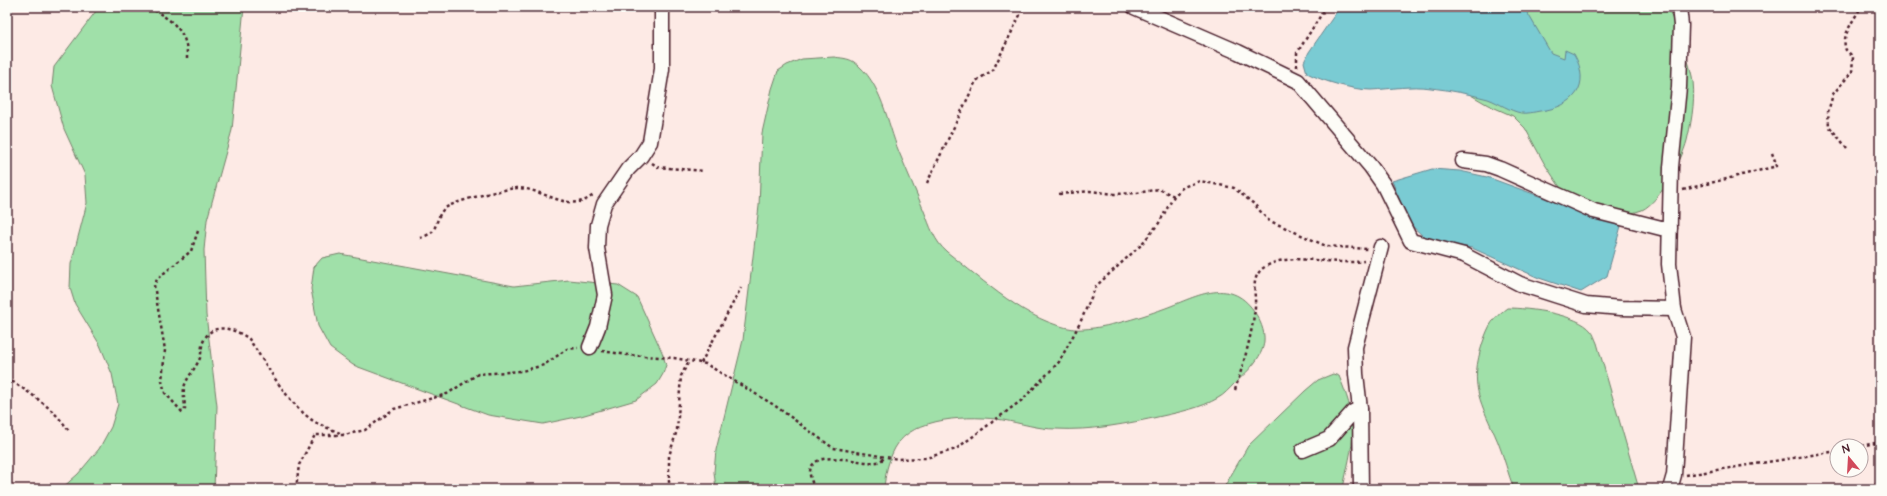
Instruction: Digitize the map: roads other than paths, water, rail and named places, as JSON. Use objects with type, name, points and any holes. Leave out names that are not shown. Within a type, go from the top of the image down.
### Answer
[{"type":"street","points":[[590,347],[598,327],[605,295],[597,248],[598,225],[604,204],[628,168],[641,156],[650,142],[662,69],[662,7]]},
{"type":"street","points":[[1134,7],[1238,52],[1298,82],[1371,167],[1383,184],[1412,241],[1464,255],[1520,284],[1549,295],[1586,305],[1621,308],[1674,309]]},
{"type":"street","points":[[1670,489],[1674,475],[1683,337],[1674,309],[1669,264],[1671,167],[1679,87],[1681,25],[1680,7]]},
{"type":"street","points":[[1463,161],[1486,164],[1500,169],[1594,211],[1661,228],[1670,228]]},
{"type":"street","points":[[1361,489],[1360,409],[1355,347],[1379,254]]},
{"type":"street","points":[[1303,450],[1329,439],[1353,412],[1360,409]]},
{"type":"water","points":[[1340,7],[1524,7],[1551,53],[1564,58],[1565,50],[1574,54],[1579,65],[1581,76],[1580,85],[1570,100],[1562,105],[1552,109],[1523,113],[1513,111],[1488,99],[1445,90],[1416,87],[1364,90],[1329,82],[1307,73],[1304,62],[1309,52]]},
{"type":"water","points":[[1432,169],[1460,171],[1487,177],[1621,226],[1607,276],[1581,292],[1539,278],[1472,248],[1442,243],[1425,238],[1409,223],[1392,181]]}]
